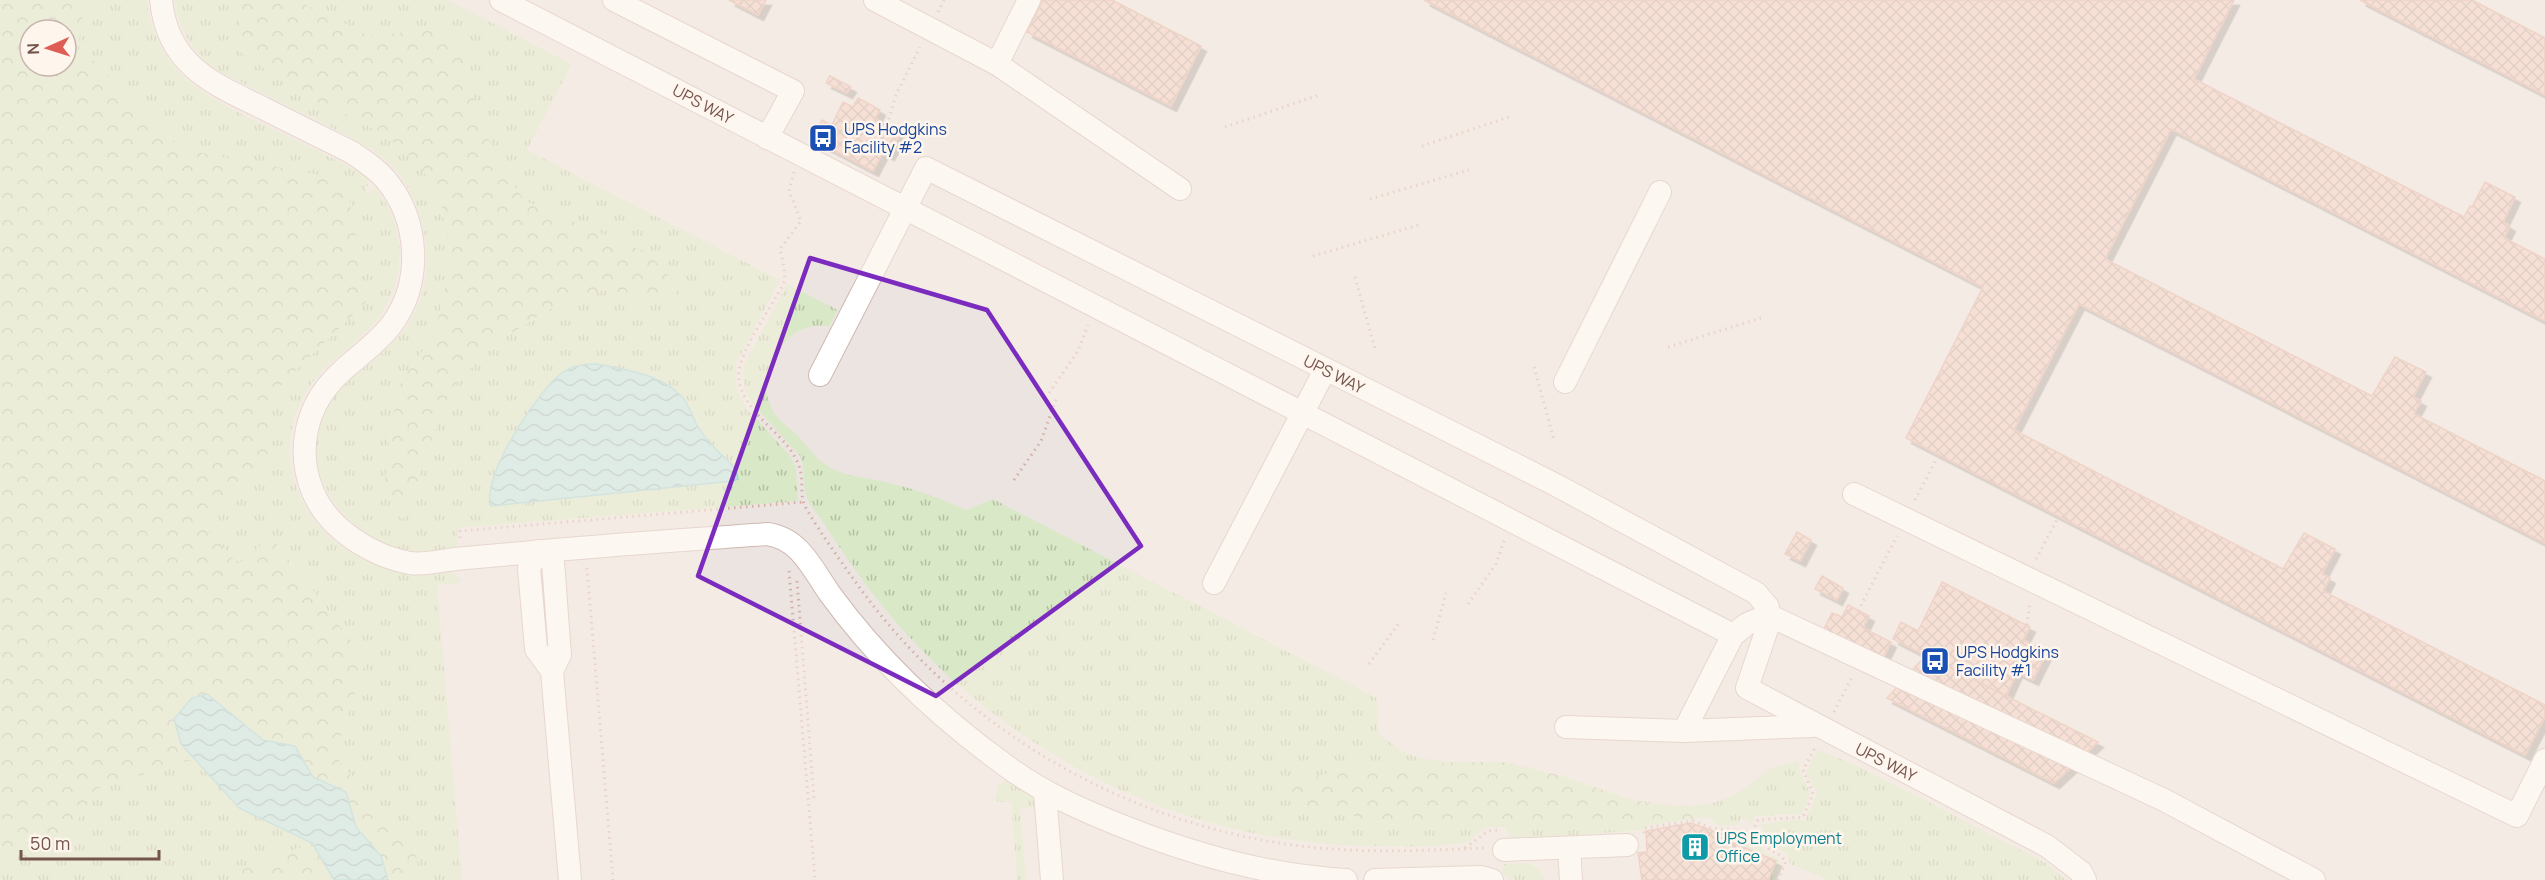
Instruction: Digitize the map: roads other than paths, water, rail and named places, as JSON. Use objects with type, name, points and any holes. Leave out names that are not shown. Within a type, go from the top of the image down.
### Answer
[{"type":"lane","points":[[161,0],[167,29],[188,64],[224,90],[351,152],[370,165],[397,195],[406,214],[413,240],[414,264],[402,308],[381,337],[325,389],[310,415],[304,448],[305,468],[312,490],[321,507],[334,523],[364,546],[411,563],[767,534],[783,537],[850,621],[889,665],[927,701],[999,760],[1045,793],[1163,843],[1223,862],[1302,877],[1346,880]]},
{"type":"lane","name":"UPS WAY","points":[[501,0],[1732,635]]},
{"type":"lane","points":[[614,0],[793,91],[767,138]]},
{"type":"lane","points":[[874,0],[997,64],[1180,189]]},
{"type":"lane","points":[[997,64],[1029,0]]},
{"type":"lane","name":"UPS WAY","points":[[820,375],[926,168],[1556,485],[1756,592],[1768,607],[1769,623],[1747,688],[1815,737],[2047,846],[2081,872],[2085,880]]},
{"type":"lane","points":[[1565,382],[1660,192]]},
{"type":"lane","points":[[1214,583],[1325,370]]},
{"type":"lane","points":[[1854,494],[2517,816],[2545,760]]},
{"type":"lane","points":[[538,551],[529,568],[536,649],[552,671],[570,880]]},
{"type":"lane","points":[[1684,731],[1732,635],[1747,624],[1768,615],[2164,801],[2314,880]]},
{"type":"lane","points":[[1566,727],[1815,737]]},
{"type":"lane","points":[[1045,793],[1052,880]]},
{"type":"lane","points":[[1504,850],[1627,845]]},
{"type":"lane","points":[[1569,848],[1571,880]]},
{"type":"lane","points":[[1375,880],[1485,877],[1492,880]]},
{"type":"water","points":[[598,364],[643,374],[674,389],[687,403],[703,434],[735,469],[738,479],[491,506],[490,493],[494,476],[514,435],[540,396],[563,372],[580,365]]},
{"type":"water","points":[[207,694],[263,740],[295,746],[313,777],[346,792],[356,827],[381,856],[388,880],[334,880],[312,843],[239,808],[181,744],[174,719],[192,698]]},
{"type":"place","name":"UPS Hodgkins Facility #2","points":[[823,138]]},
{"type":"place","name":"UPS Hodgkins Facility #1","points":[[1935,661]]},
{"type":"place","name":"UPS Employment Office","points":[[1695,847]]}]
